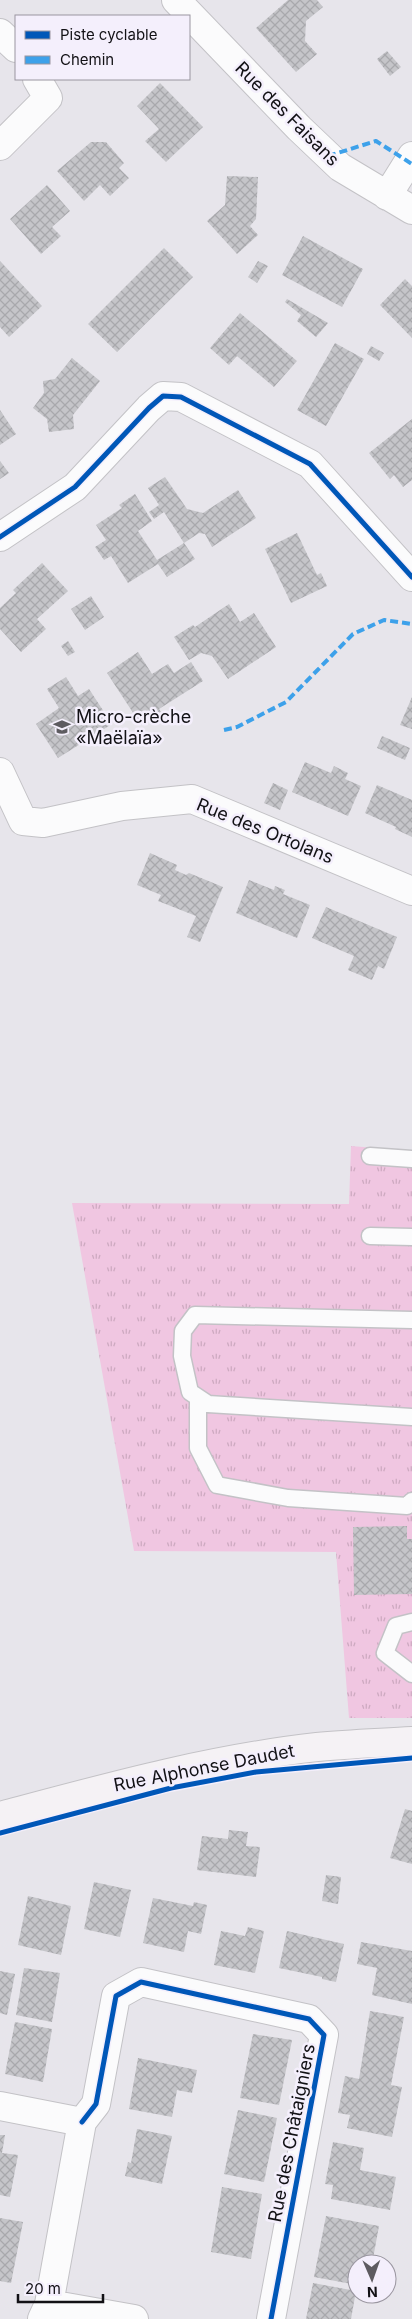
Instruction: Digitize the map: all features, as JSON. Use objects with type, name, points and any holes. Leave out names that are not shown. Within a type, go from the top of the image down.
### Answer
[{"type":"street","name":"Rue des Faisans","points":[[176,0],[340,168],[412,210]]},
{"type":"street","points":[[0,33],[15,47]]},
{"type":"street","points":[[0,146],[48,98],[38,80]]},
{"type":"street","points":[[387,196],[412,156]]},
{"type":"street","points":[[0,537],[75,487],[148,408],[163,396],[181,397],[310,464],[412,577]]},
{"type":"street","name":"Rue des Ortolans","points":[[0,772],[24,821],[43,823],[122,806],[192,800],[412,891]]},
{"type":"street","name":"Rue Alphonse Daudet","points":[[0,1816],[146,1777],[230,1760],[317,1747],[412,1741]]},
{"type":"street","name":"Rue des Châtaigniers","points":[[134,2319],[46,2311],[82,2122],[96,2104],[116,1996],[141,1982],[309,2018],[324,2035],[271,2319]]},
{"type":"street","points":[[0,2106],[82,2122]]},
{"type":"lane","points":[[370,1156],[412,1158]]},
{"type":"lane","points":[[370,1236],[412,1237]]},
{"type":"lane","points":[[412,1320],[195,1315],[182,1331],[182,1356],[190,1392],[208,1404],[412,1416]]},
{"type":"lane","points":[[198,1398],[198,1448],[217,1485],[288,1498],[406,1506],[412,1501]]},
{"type":"lane","points":[[412,1622],[396,1626],[385,1653],[412,1674]]},
{"type":"green space","points":[[351,1146],[412,1151],[412,1718],[349,1718],[336,1552],[134,1551],[72,1203],[349,1204]]},
{"type":"building","points":[[288,0],[317,0],[323,7],[306,21],[305,41],[317,54],[296,72],[256,28]]},
{"type":"building","points":[[387,51],[401,67],[390,76],[377,59]]},
{"type":"building","points":[[160,83],[203,127],[166,162],[145,141],[159,129],[137,106]]},
{"type":"building","points":[[91,142],[106,142],[124,163],[119,168],[129,178],[110,196],[100,185],[84,201],[57,171]]},
{"type":"building","points":[[227,176],[258,177],[256,219],[250,226],[258,235],[237,254],[207,221],[225,205]]},
{"type":"building","points":[[47,185],[70,211],[52,227],[61,236],[41,254],[10,219]]},
{"type":"building","points":[[303,236],[363,269],[342,307],[282,275]]},
{"type":"building","points":[[164,248],[193,277],[117,352],[88,324]]},
{"type":"building","points":[[0,261],[42,306],[9,337],[0,327]]},
{"type":"building","points":[[258,261],[268,266],[257,283],[248,277]]},
{"type":"building","points":[[405,279],[412,286],[412,338],[380,305]]},
{"type":"building","points":[[287,299],[328,323],[316,337],[297,321],[301,315],[285,302]]},
{"type":"building","points":[[240,313],[297,361],[274,387],[237,356],[229,365],[210,348]]},
{"type":"building","points":[[335,343],[364,359],[326,426],[297,410]]},
{"type":"building","points":[[371,346],[384,353],[379,361],[367,354]]},
{"type":"building","points":[[72,358],[100,381],[73,415],[74,429],[49,432],[47,419],[33,408],[44,393],[43,381],[55,379]]},
{"type":"building","points":[[0,410],[16,434],[0,445]]},
{"type":"building","points":[[412,419],[412,480],[403,487],[394,475],[390,479],[369,453]]},
{"type":"building","points":[[0,461],[9,473],[0,479]]},
{"type":"building","points":[[165,477],[187,509],[203,513],[238,490],[256,518],[212,547],[205,534],[199,533],[184,543],[164,512],[154,519],[149,512],[159,505],[148,488]]},
{"type":"building","points":[[135,494],[152,521],[138,531],[157,560],[184,543],[195,559],[167,577],[158,564],[128,583],[111,556],[104,560],[95,547],[106,540],[96,525],[122,508],[119,505]]},
{"type":"building","points":[[297,533],[317,575],[321,573],[327,586],[291,603],[265,549]]},
{"type":"building","points":[[42,563],[68,591],[37,619],[46,629],[21,652],[0,629],[0,608],[16,593],[13,590]]},
{"type":"building","points":[[91,596],[104,617],[85,630],[71,609]]},
{"type":"building","points":[[229,604],[240,622],[254,613],[276,647],[228,679],[212,656],[201,653],[189,660],[174,637],[193,625],[195,627]]},
{"type":"building","points":[[68,641],[75,652],[68,656],[61,646]]},
{"type":"building","points":[[138,652],[152,674],[168,664],[174,673],[191,662],[203,681],[159,709],[161,712],[141,725],[107,673]]},
{"type":"building","points":[[66,677],[78,696],[89,689],[112,724],[58,758],[36,724],[59,708],[47,689]]},
{"type":"building","points":[[412,697],[412,729],[400,725]]},
{"type":"building","points":[[382,736],[410,748],[405,760],[377,748]]},
{"type":"building","points":[[305,762],[331,773],[334,766],[348,773],[345,779],[361,786],[348,816],[292,792]]},
{"type":"building","points":[[273,783],[288,790],[280,810],[264,803]]},
{"type":"building","points":[[377,785],[412,800],[412,837],[395,829],[396,827],[365,813]]},
{"type":"building","points":[[150,853],[177,865],[175,870],[186,875],[189,873],[223,887],[200,942],[187,937],[196,916],[158,901],[161,895],[137,885]]},
{"type":"building","points":[[249,880],[274,890],[275,886],[285,890],[283,894],[310,905],[297,938],[236,913]]},
{"type":"building","points":[[326,907],[397,937],[384,969],[378,966],[372,980],[348,970],[354,956],[312,938]]},
{"type":"building","points":[[407,1526],[407,1539],[412,1539],[412,1594],[354,1595],[353,1527]]},
{"type":"building","points":[[405,1809],[412,1811],[412,1864],[390,1858]]},
{"type":"building","points":[[229,1830],[248,1832],[246,1846],[260,1847],[256,1877],[197,1870],[202,1836],[228,1839]]},
{"type":"building","points":[[326,1875],[341,1877],[338,1904],[322,1901]]},
{"type":"building","points":[[94,1882],[131,1890],[120,1937],[84,1929]]},
{"type":"building","points":[[28,1896],[71,1906],[61,1955],[18,1945]]},
{"type":"building","points":[[153,1898],[193,1906],[194,1902],[207,1905],[201,1934],[188,1931],[184,1952],[143,1943]]},
{"type":"building","points":[[248,1927],[264,1931],[255,1973],[214,1965],[221,1931],[245,1936]]},
{"type":"building","points":[[287,1931],[344,1944],[336,1982],[322,1979],[322,1977],[279,1968]]},
{"type":"building","points":[[361,1942],[412,1951],[412,2004],[372,1995],[377,1968],[357,1964]]},
{"type":"building","points":[[24,1968],[60,1973],[52,2022],[16,2015]]},
{"type":"building","points":[[0,1971],[15,1974],[7,2015],[0,2013]]},
{"type":"building","points":[[370,2011],[404,2017],[391,2085],[402,2087],[392,2137],[347,2128],[350,2115],[338,2113],[345,2076],[359,2079]]},
{"type":"building","points":[[15,2022],[52,2029],[43,2082],[5,2074]]},
{"type":"building","points":[[253,2034],[292,2040],[279,2105],[240,2098]]},
{"type":"building","points":[[138,2058],[197,2070],[192,2093],[177,2090],[172,2117],[129,2109]]},
{"type":"building","points":[[238,2110],[277,2118],[264,2182],[224,2174]]},
{"type":"building","points":[[137,2129],[172,2136],[162,2184],[125,2176],[128,2162],[131,2163]]},
{"type":"building","points":[[0,2135],[5,2135],[2,2153],[18,2155],[10,2197],[0,2195]]},
{"type":"building","points":[[333,2142],[364,2148],[360,2170],[396,2177],[390,2210],[331,2199],[333,2185],[325,2184]]},
{"type":"building","points":[[222,2187],[262,2194],[251,2259],[211,2252]]},
{"type":"building","points":[[326,2216],[379,2226],[374,2254],[347,2254],[347,2283],[314,2277]]},
{"type":"building","points":[[0,2218],[23,2222],[11,2283],[0,2281]]},
{"type":"building","points":[[313,2283],[347,2289],[347,2304],[354,2304],[351,2319],[306,2319]]},
{"type":"marked path","points":[[328,156],[376,141],[412,164]]},
{"type":"marked path","points":[[224,730],[237,727],[286,702],[353,634],[384,620],[412,624]]},
{"type":"cycle path","points":[[0,537],[75,487],[149,408],[163,396],[181,397],[310,464],[412,577]]},
{"type":"cycle path","points":[[0,1833],[171,1788],[256,1772],[412,1758]]},
{"type":"cycle path","points":[[82,2122],[96,2104],[116,1996],[141,1982],[309,2019],[324,2035],[271,2319]]},
{"type":"place","name":"Micro-crèche «Maëlaïa»","points":[[62,727]]}]
